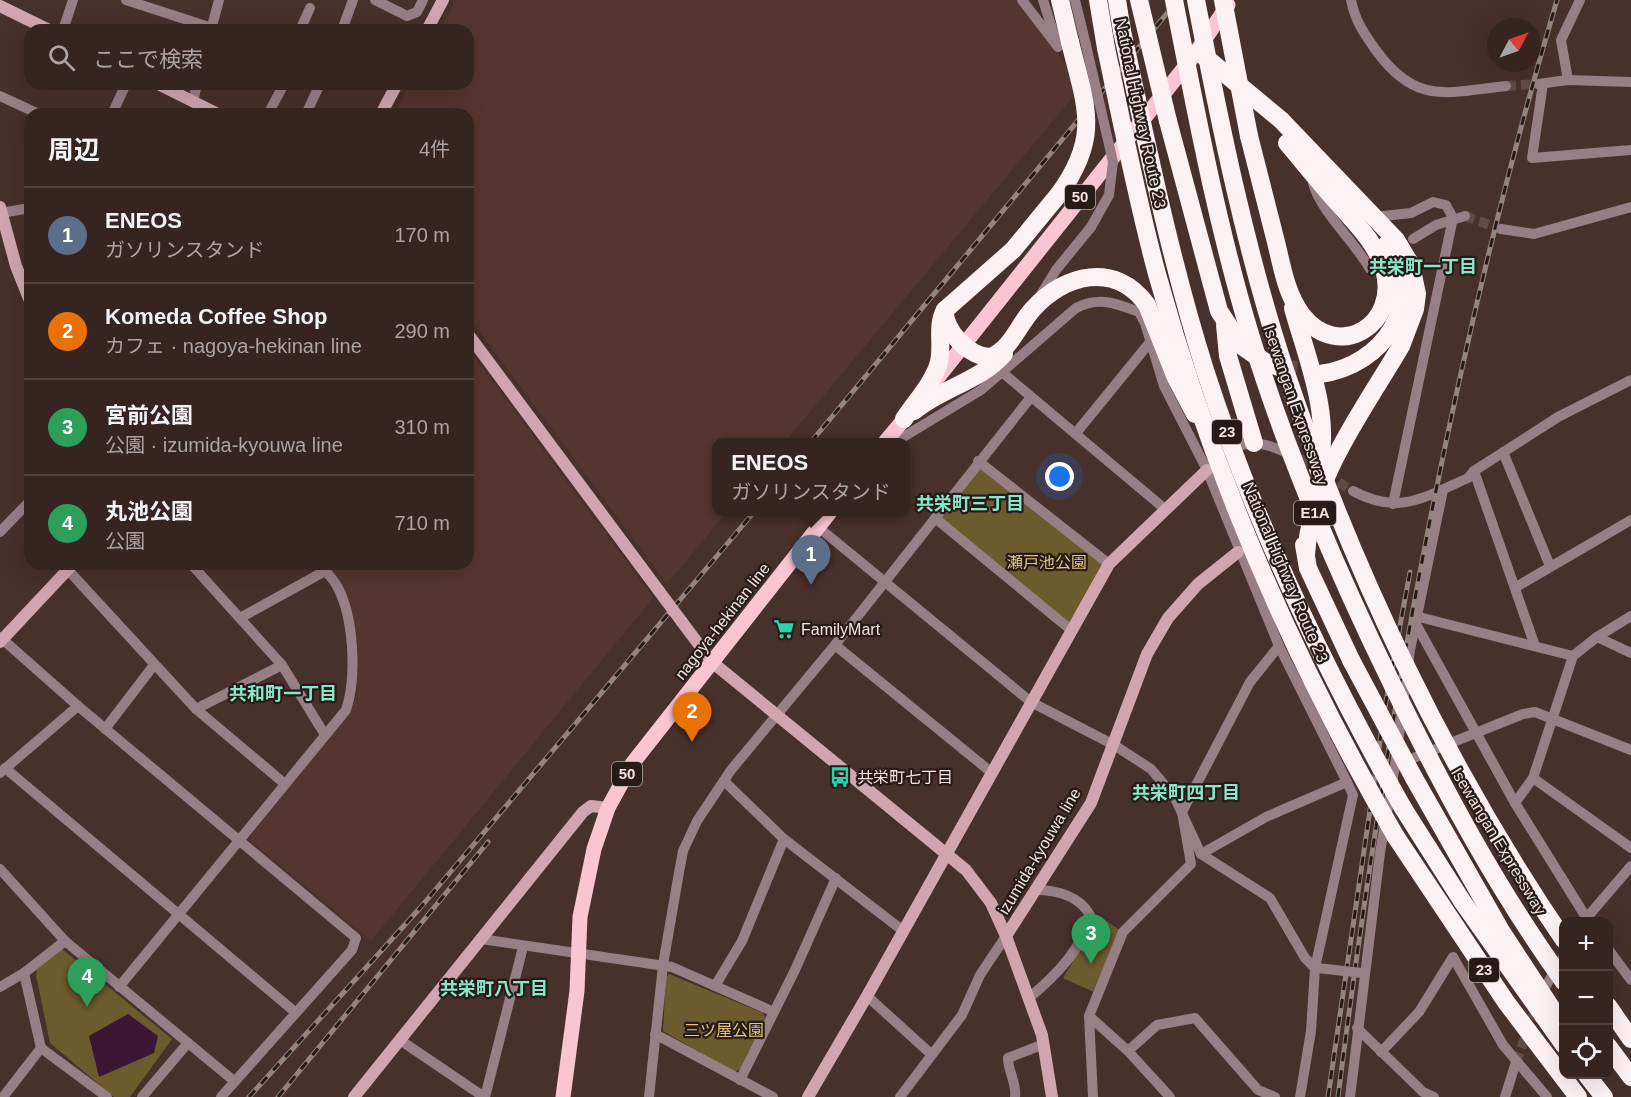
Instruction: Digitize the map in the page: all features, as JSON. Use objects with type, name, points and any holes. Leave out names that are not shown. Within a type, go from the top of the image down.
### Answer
[{"type":"highway","points":[[904,419],[936,370],[941,351],[940,322],[945,310],[1013,250],[1059,194],[1080,162],[1088,133],[1087,115],[1078,44],[1060,0]]},
{"type":"highway","name":"National Highway Route 23","points":[[1098,0],[1106,48],[1157,273],[1214,450],[1257,562],[1300,659],[1353,762],[1396,837],[1506,1002],[1578,1097]]},
{"type":"highway","name":"National Highway Route 23","points":[[1117,0],[1176,268],[1205,370],[1277,560],[1317,648],[1403,808],[1469,911],[1559,1039]]},
{"type":"highway","points":[[1139,0],[1213,292],[1225,323],[1242,346],[1265,362],[1279,368]]},
{"type":"highway","name":"Isewangan Expressway","points":[[1174,0],[1208,172],[1229,261],[1271,402],[1300,479],[1356,611],[1433,768],[1500,885],[1559,976]]},
{"type":"highway","name":"Isewangan Expressway","points":[[1196,0],[1242,217],[1274,332],[1309,439],[1340,517],[1410,671],[1494,829],[1559,934]]},
{"type":"highway","points":[[1201,0],[1212,84]]},
{"type":"highway","points":[[1223,0],[1249,136],[1316,391],[1323,437],[1321,457],[1304,524],[1306,555],[1314,583],[1351,660],[1414,778],[1501,931],[1562,1025]]},
{"type":"highway","points":[[1195,55],[1286,141],[1379,235],[1397,264],[1402,288],[1399,314],[1382,345],[1349,368],[1320,374]]},
{"type":"highway","points":[[1195,55],[1281,120],[1396,240],[1411,265],[1416,279],[1415,309],[1401,346],[1333,460],[1310,522],[1306,555]]},
{"type":"highway","points":[[1286,141],[1368,239],[1377,253],[1386,279],[1386,304],[1373,324],[1363,331],[1340,336],[1329,335],[1317,329],[1301,313],[1287,284]]},
{"type":"highway","points":[[904,419],[940,392],[986,371],[1004,355],[1032,310],[1045,296],[1073,281],[1099,276],[1122,282],[1141,296],[1147,305],[1176,378],[1214,450]]},
{"type":"highway","points":[[945,310],[944,317],[948,328],[980,356],[991,357],[1002,350],[1014,337]]},
{"type":"highway","points":[[1225,323],[1228,356],[1254,443]]},
{"type":"highway","points":[[1613,1013],[1631,1039]]},
{"type":"highway","points":[[1613,1053],[1631,1077]]},
{"type":"highway","points":[[1590,1079],[1604,1097]]},
{"type":"highway","points":[[1603,1079],[1617,1097]]},
{"type":"main road","name":"50","points":[[888,438],[1195,55],[1232,0]]},
{"type":"main road","name":"nagoya-hekinan line","points":[[563,1097],[580,954],[580,917],[594,849],[608,808],[632,764],[827,516]]},
{"type":"street","points":[[65,24],[73,0]]},
{"type":"street","points":[[126,0],[196,24]]},
{"type":"street","points":[[212,24],[219,0]]},
{"type":"street","points":[[344,24],[353,0]]},
{"type":"street","points":[[375,0],[407,16],[417,12],[423,0]]},
{"type":"street","points":[[429,24],[443,0]]},
{"type":"street","points":[[1022,0],[1058,47],[1043,0]]},
{"type":"street","points":[[1032,310],[1056,270],[1091,227],[1109,195],[1113,162],[1078,44],[1075,0]]},
{"type":"street","points":[[1351,0],[1355,21],[1386,63],[1394,73],[1416,87],[1443,93],[1506,86]]},
{"type":"street","points":[[1568,80],[1561,40],[1580,0]]},
{"type":"street","points":[[0,6],[37,24]]},
{"type":"street","points":[[303,24],[310,8]]},
{"type":"street","points":[[1631,82],[1568,80],[1540,84],[1532,158],[1631,150]]},
{"type":"street","points":[[115,108],[123,90]]},
{"type":"street","points":[[170,90],[206,108]]},
{"type":"street","points":[[193,102],[196,90]]},
{"type":"street","points":[[271,108],[281,90]]},
{"type":"street","points":[[309,108],[317,90]]},
{"type":"street","points":[[384,108],[394,90]]},
{"type":"street","points":[[0,96],[26,108]]},
{"type":"street","points":[[1311,171],[1314,188],[1325,206],[1372,267]]},
{"type":"street","points":[[1375,217],[1411,213],[1433,202],[1446,205],[1453,218],[1393,504]]},
{"type":"street","points":[[1501,229],[1534,234],[1631,207]]},
{"type":"street","points":[[24,208],[1,210],[16,266],[24,286]]},
{"type":"street","points":[[1413,239],[1453,218],[1466,216]]},
{"type":"street","points":[[902,438],[964,402],[1003,373],[1076,308],[1089,302],[1102,300],[1139,312],[1151,341],[1164,386],[1206,470],[1238,552],[1279,646],[1353,795],[1320,968],[1300,1097]]},
{"type":"street","points":[[1076,433],[1151,341]]},
{"type":"street","points":[[474,342],[712,662],[945,854],[977,882],[992,903],[1006,936],[980,975],[962,1015],[900,1097]]},
{"type":"street","points":[[1003,373],[1165,510]]},
{"type":"street","points":[[1353,491],[1366,498],[1393,504],[1414,502],[1468,478],[1474,471],[1558,417],[1631,380]]},
{"type":"street","points":[[649,1097],[663,965],[683,851],[697,821],[724,781],[1031,397]]},
{"type":"street","points":[[808,1097],[1109,564],[1227,450],[1254,443],[1274,447],[1300,459]]},
{"type":"street","points":[[1503,452],[1550,566]]},
{"type":"street","points":[[978,461],[1109,564]]},
{"type":"street","points":[[1474,471],[1535,646]]},
{"type":"street","points":[[1350,1097],[1380,853],[1395,766],[1410,650],[1418,621],[1443,490]]},
{"type":"street","points":[[0,532],[24,507]]},
{"type":"street","points":[[935,518],[1071,630]]},
{"type":"street","points":[[1516,587],[1631,520]]},
{"type":"street","points":[[818,527],[1031,702],[1114,744],[1151,769],[1174,796],[1201,854],[1270,898],[1294,941],[1320,968],[1364,973]]},
{"type":"street","name":"izumida-kyouwa line","points":[[1052,1097],[1044,1044],[1006,936],[1091,803],[1147,654],[1168,618],[1198,584],[1238,552]]},
{"type":"street","points":[[65,570],[1,639],[105,729],[356,938],[352,950],[221,1097]]},
{"type":"street","points":[[72,570],[154,665],[196,709],[285,784]]},
{"type":"street","points":[[196,570],[282,665],[325,735]]},
{"type":"street","points":[[240,618],[319,570]]},
{"type":"street","points":[[119,987],[238,838],[346,710],[351,694],[351,625],[337,586],[324,570]]},
{"type":"street","points":[[1515,803],[1533,778],[1554,721],[1573,656],[1597,637],[1631,616]]},
{"type":"street","points":[[1418,621],[1573,656]]},
{"type":"street","points":[[1418,621],[1474,734],[1584,917]]},
{"type":"street","points":[[1597,637],[1631,653]]},
{"type":"street","points":[[835,645],[991,772]]},
{"type":"street","points":[[1094,1097],[1089,1016],[1123,932],[1191,864],[1182,812],[1250,682],[1279,646]]},
{"type":"street","points":[[105,729],[154,665]]},
{"type":"street","points":[[196,709],[282,665]]},
{"type":"street","points":[[78,706],[3,771],[295,1012]]},
{"type":"street","points":[[1395,766],[1535,712],[1631,750]]},
{"type":"street","points":[[1533,778],[1631,848]]},
{"type":"street","points":[[724,781],[784,839],[902,930]]},
{"type":"street","points":[[1201,854],[1266,817],[1347,782]]},
{"type":"street","points":[[355,1096],[583,812],[591,806],[608,808]]},
{"type":"street","points":[[714,986],[742,941],[784,839]]},
{"type":"street","points":[[1588,917],[1631,866]]},
{"type":"street","points":[[2,874],[65,941],[234,1081]]},
{"type":"street","points":[[740,1080],[772,1011],[795,970],[836,878]]},
{"type":"street","points":[[1029,998],[1052,979],[1087,930],[1090,915],[1084,905],[1055,890],[1036,890]]},
{"type":"street","points":[[481,939],[523,947],[663,965],[772,1011]]},
{"type":"street","points":[[0,987],[24,973],[65,941]]},
{"type":"street","points":[[400,1040],[484,1097],[523,947]]},
{"type":"street","points":[[1613,956],[1631,980]]},
{"type":"street","points":[[1381,1052],[1419,1012],[1453,957],[1516,1062],[1547,1097]]},
{"type":"street","points":[[1544,989],[1559,963]]},
{"type":"street","points":[[24,973],[41,1048],[107,1097]]},
{"type":"street","points":[[867,996],[931,1054]]},
{"type":"street","points":[[1089,1016],[1128,1051],[1170,1097]]},
{"type":"street","points":[[1128,1051],[1157,1025],[1195,1018],[1258,1090],[1275,1097]]},
{"type":"street","points":[[1357,1028],[1423,1094],[1434,1097]]},
{"type":"street","points":[[655,1034],[773,1097]]},
{"type":"street","points":[[142,1097],[187,1044]]},
{"type":"street","points":[[1015,1097],[1016,1090],[1008,1070],[1008,1058],[1044,1044]]},
{"type":"street","points":[[3,1097],[41,1048]]},
{"type":"street","points":[[1505,1097],[1516,1062]]},
{"type":"shaded area","points":[[456,0],[1018,0],[1067,66],[1073,97],[788,438],[712,438],[712,516],[724,516],[667,584],[474,324],[474,108],[397,108],[407,90],[474,90],[474,24],[442,24]]},
{"type":"shaded area","points":[[474,356],[653,598],[371,941],[250,840],[252,834],[351,710],[357,693],[354,620],[342,584],[331,570],[474,570]]},
{"type":"shaded area","points":[[128,1014],[158,1036],[154,1053],[99,1077],[89,1036]]},
{"type":"green space","name":"瀬戸池公園","points":[[978,461],[1109,564],[1071,630],[935,518]]},
{"type":"green space","points":[[1100,917],[1123,932],[1098,994],[1063,978]]},
{"type":"green space","points":[[62,949],[172,1039],[130,1097],[114,1097],[50,1043],[36,975],[37,969]]},
{"type":"green space","name":"三ツ屋公園","points":[[669,974],[763,1013],[765,1018],[740,1069],[734,1072],[663,1031],[666,977]]},
{"type":"tunnel","points":[[1506,86],[1537,84]]},
{"type":"tunnel","points":[[1465,216],[1501,229]]},
{"type":"tunnel","points":[[1279,367],[1320,374]]},
{"type":"tunnel","points":[[1300,459],[1353,491]]},
{"type":"tunnel","points":[[1516,1062],[1537,1006]]},
{"type":"railway","points":[[814,438],[1178,0]]},
{"type":"railway","points":[[1338,1097],[1377,820],[1425,544],[1485,270],[1519,135],[1557,0]]},
{"type":"railway","points":[[249,1097],[420,908],[751,516]]},
{"type":"railway","points":[[1328,1097],[1385,707],[1410,572]]},
{"type":"railway","points":[[278,1097],[488,842]]},
{"type":"place","name":"ENEOS","points":[[811,585]]},
{"type":"place","name":"FamilyMart","points":[[784,629]]},
{"type":"place","name":"Komeda Coffee Shop","points":[[692,742]]},
{"type":"place","name":"共栄町七丁目","points":[[840,777]]},
{"type":"place","name":"宮前公園","points":[[1091,964]]},
{"type":"place","name":"丸池公園","points":[[87,1007]]},
{"type":"district","name":"共栄町一丁目","points":[[1423,267]]},
{"type":"district","name":"共栄町三丁目","points":[[970,504]]},
{"type":"district","name":"共和町一丁目","points":[[283,694]]},
{"type":"district","name":"共栄町四丁目","points":[[1186,793]]},
{"type":"district","name":"共栄町八丁目","points":[[494,989]]}]
